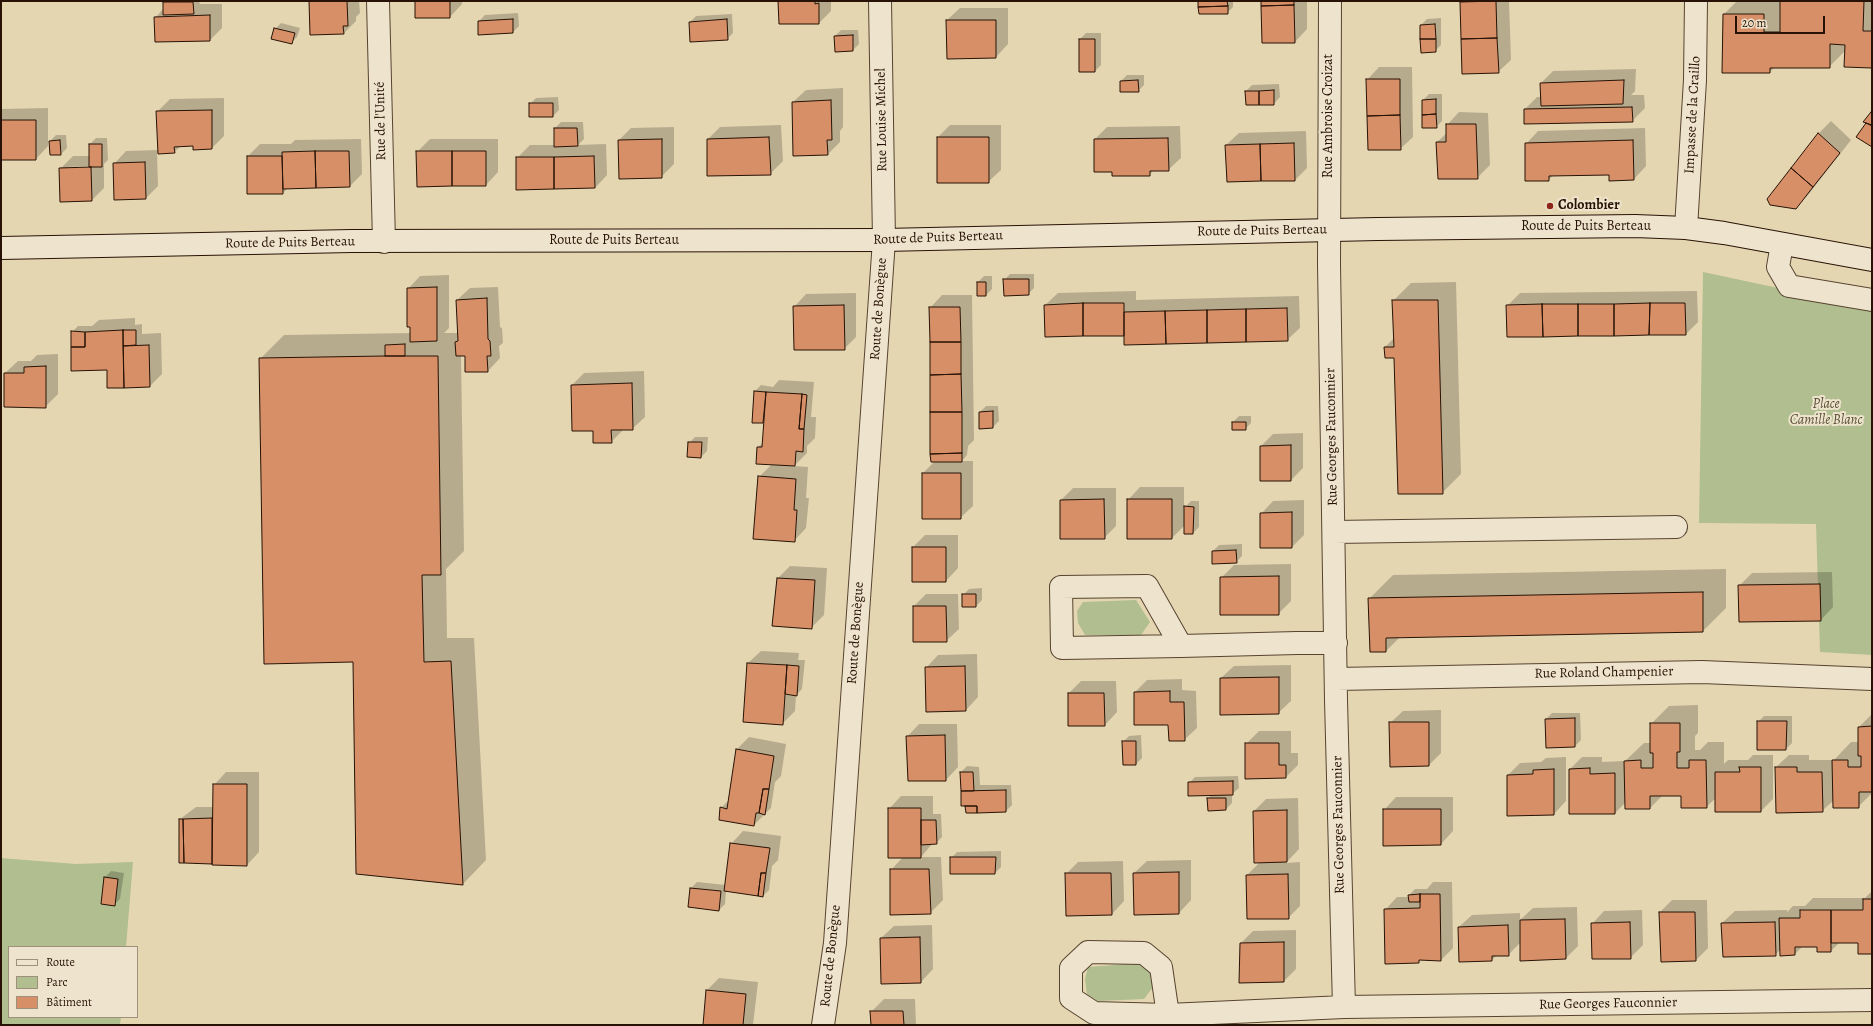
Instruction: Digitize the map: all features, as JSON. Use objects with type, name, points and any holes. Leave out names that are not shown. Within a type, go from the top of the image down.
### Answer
[{"type":"street","name":"Rue de l'Unité","points":[[378,1],[384,242]]},
{"type":"street","name":"Rue Louise Michel","points":[[880,1],[884,240]]},
{"type":"street","name":"Rue Ambroise Croizat","points":[[1329,230],[1330,1]]},
{"type":"street","name":"Impasse de la Craillo","points":[[1686,228],[1695,80],[1696,1]]},
{"type":"street","name":"Route de Puits Berteau","points":[[1,248],[384,242],[884,240],[1584,226],[1686,228],[1872,260]]},
{"type":"street","name":"Rue Georges Fauconnier","points":[[1329,230],[1344,1007]]},
{"type":"street","name":"Route de Bonègue","points":[[823,1025],[835,943],[884,240]]},
{"type":"street","points":[[1782,244],[1778,267],[1789,286],[1872,300]]},
{"type":"street","points":[[1334,532],[1676,527]]},
{"type":"street","points":[[1181,646],[1147,586],[1061,587],[1062,648],[1181,646],[1336,643]]},
{"type":"street","name":"Rue Roland Champenier","points":[[1337,679],[1702,672],[1872,679]]},
{"type":"street","name":"Rue Georges Fauconnier","points":[[1168,1014],[1161,967],[1144,953],[1088,952],[1071,968],[1071,998],[1094,1013],[1168,1014],[1344,1007],[1872,1000]]},
{"type":"green space","name":"Place Camille Blanc","points":[[1703,272],[1872,308],[1872,655],[1820,652],[1816,524],[1699,523]]},
{"type":"green space","points":[[1136,600],[1150,622],[1141,635],[1085,635],[1078,623],[1077,611],[1083,602]]},
{"type":"green space","points":[[1,858],[76,864],[133,862],[126,946],[8,946],[8,1018],[121,1018],[120,1025],[1,1025]]},
{"type":"green space","points":[[1142,963],[1151,970],[1153,987],[1144,999],[1098,1001],[1087,994],[1085,979],[1088,967]]},
{"type":"building","points":[[309,1],[347,1],[348,26],[343,26],[344,34],[310,35]]},
{"type":"building","points":[[415,1],[450,1],[450,18],[415,18]]},
{"type":"building","points":[[778,1],[815,1],[815,4],[819,3],[819,24],[779,24]]},
{"type":"building","points":[[1198,1],[1227,1],[1228,6],[1198,7]]},
{"type":"building","points":[[1261,1],[1294,1],[1294,5],[1261,6]]},
{"type":"building","points":[[1496,1],[1497,38],[1461,39],[1460,2]]},
{"type":"building","points":[[1780,1],[1864,1],[1863,31],[1872,31],[1872,68],[1844,67],[1845,45],[1830,44],[1830,68],[1770,68],[1770,73],[1722,73],[1723,14],[1764,14],[1764,32],[1780,32]]},
{"type":"building","points":[[163,2],[193,2],[194,14],[163,15]]},
{"type":"building","points":[[1294,5],[1295,43],[1262,43],[1261,6]]},
{"type":"building","points":[[1228,6],[1228,14],[1199,14],[1198,7]]},
{"type":"building","points":[[210,15],[210,41],[155,42],[154,17]]},
{"type":"building","points":[[513,19],[513,33],[478,35],[478,21]]},
{"type":"building","points":[[727,19],[728,40],[690,42],[689,22]]},
{"type":"building","points":[[946,20],[996,20],[996,58],[947,59]]},
{"type":"building","points":[[1435,24],[1436,39],[1420,39],[1420,25]]},
{"type":"building","points":[[274,28],[295,33],[292,44],[271,39]]},
{"type":"building","points":[[853,35],[853,51],[835,52],[834,36]]},
{"type":"building","points":[[1497,38],[1499,73],[1462,74],[1461,39]]},
{"type":"building","points":[[1079,39],[1095,39],[1095,72],[1079,72]]},
{"type":"building","points":[[1420,39],[1436,39],[1436,52],[1421,53]]},
{"type":"building","points":[[1366,79],[1400,79],[1400,115],[1367,116]]},
{"type":"building","points":[[1138,80],[1139,92],[1120,92],[1120,81]]},
{"type":"building","points":[[1624,80],[1623,104],[1541,106],[1540,83]]},
{"type":"building","points":[[1274,90],[1274,105],[1259,105],[1259,91]]},
{"type":"building","points":[[1245,91],[1259,91],[1259,105],[1246,105]]},
{"type":"building","points":[[1436,99],[1436,114],[1422,115],[1422,100]]},
{"type":"building","points":[[831,100],[832,140],[827,140],[828,155],[793,156],[792,102]]},
{"type":"building","points":[[529,103],[553,103],[553,117],[529,117]]},
{"type":"building","points":[[1632,107],[1633,122],[1524,124],[1524,109]]},
{"type":"building","points":[[212,110],[212,149],[193,150],[193,146],[174,147],[175,153],[158,154],[156,111]]},
{"type":"building","points":[[1872,112],[1872,125],[1863,122]]},
{"type":"building","points":[[1436,114],[1437,128],[1422,128],[1422,115]]},
{"type":"building","points":[[1400,115],[1401,150],[1368,150],[1367,116]]},
{"type":"building","points":[[1,120],[36,120],[36,160],[1,160]]},
{"type":"building","points":[[1866,123],[1872,126],[1872,147],[1856,137]]},
{"type":"building","points":[[1446,124],[1476,124],[1478,179],[1438,179],[1436,142],[1446,142]]},
{"type":"building","points":[[554,128],[577,128],[578,146],[554,147]]},
{"type":"building","points":[[1818,133],[1840,153],[1813,187],[1791,168]]},
{"type":"building","points":[[769,137],[771,175],[707,176],[707,139]]},
{"type":"building","points":[[937,137],[989,137],[989,183],[937,183]]},
{"type":"building","points":[[1168,138],[1169,171],[1150,171],[1150,176],[1112,176],[1112,172],[1094,172],[1094,139]]},
{"type":"building","points":[[662,139],[662,178],[619,179],[618,140]]},
{"type":"building","points":[[60,140],[61,155],[50,155],[49,141]]},
{"type":"building","points":[[1633,140],[1634,180],[1609,181],[1609,175],[1549,176],[1549,181],[1525,181],[1525,143]]},
{"type":"building","points":[[1294,143],[1295,181],[1261,181],[1260,144]]},
{"type":"building","points":[[89,144],[102,144],[102,167],[89,167]]},
{"type":"building","points":[[1260,144],[1261,181],[1227,182],[1225,145]]},
{"type":"building","points":[[315,151],[349,151],[350,187],[316,188]]},
{"type":"building","points":[[315,151],[316,188],[283,189],[282,152]]},
{"type":"building","points":[[416,151],[452,151],[452,186],[417,187]]},
{"type":"building","points":[[452,151],[486,151],[486,186],[452,186]]},
{"type":"building","points":[[247,156],[282,156],[283,194],[247,194]]},
{"type":"building","points":[[594,156],[595,188],[554,189],[554,157]]},
{"type":"building","points":[[516,157],[554,157],[554,189],[516,190]]},
{"type":"building","points":[[145,162],[146,199],[114,200],[113,163]]},
{"type":"building","points":[[91,167],[92,201],[60,202],[59,168]]},
{"type":"building","points":[[1791,168],[1813,187],[1796,209],[1770,205],[1767,199]]},
{"type":"building","points":[[1003,279],[1029,279],[1029,295],[1004,296]]},
{"type":"building","points":[[977,282],[986,282],[986,296],[977,296]]},
{"type":"building","points":[[437,287],[437,341],[410,342],[410,327],[407,327],[407,288]]},
{"type":"building","points":[[487,298],[488,339],[490,341],[491,356],[487,356],[488,372],[465,372],[465,356],[456,356],[455,342],[458,341],[456,300]]},
{"type":"building","points":[[1392,300],[1438,300],[1443,494],[1398,494],[1394,358],[1385,358],[1384,347],[1394,347]]},
{"type":"building","points":[[1083,303],[1124,303],[1124,336],[1083,336]]},
{"type":"building","points":[[1083,303],[1083,336],[1045,337],[1044,305]]},
{"type":"building","points":[[1650,303],[1685,303],[1686,335],[1649,335]]},
{"type":"building","points":[[1650,303],[1649,335],[1614,336],[1614,304]]},
{"type":"building","points":[[1542,304],[1578,304],[1578,336],[1543,337]]},
{"type":"building","points":[[1542,304],[1543,337],[1507,337],[1506,305]]},
{"type":"building","points":[[1578,304],[1614,304],[1614,336],[1578,336]]},
{"type":"building","points":[[844,305],[845,350],[794,350],[793,306]]},
{"type":"building","points":[[929,307],[960,307],[961,342],[930,342]]},
{"type":"building","points":[[1287,308],[1288,341],[1246,342],[1246,309]]},
{"type":"building","points":[[1246,309],[1246,342],[1207,343],[1207,310]]},
{"type":"building","points":[[1207,310],[1207,343],[1166,344],[1165,311]]},
{"type":"building","points":[[1165,311],[1166,344],[1124,345],[1124,312]]},
{"type":"building","points":[[123,330],[136,330],[136,345],[123,346]]},
{"type":"building","points":[[123,330],[124,388],[107,388],[107,370],[71,371],[71,347],[85,347],[85,332]]},
{"type":"building","points":[[71,331],[85,332],[85,347],[71,347]]},
{"type":"building","points":[[930,342],[961,342],[961,374],[930,375]]},
{"type":"building","points":[[405,344],[405,356],[385,356],[385,345]]},
{"type":"building","points":[[149,345],[150,387],[124,388],[123,346]]},
{"type":"building","points":[[438,356],[441,575],[422,575],[424,662],[451,661],[463,885],[356,874],[353,662],[264,664],[259,358]]},
{"type":"building","points":[[46,366],[46,408],[4,407],[4,373],[24,373],[24,367]]},
{"type":"building","points":[[961,374],[962,412],[930,412],[930,375]]},
{"type":"building","points":[[632,383],[633,430],[611,430],[612,443],[593,443],[593,431],[572,431],[571,385]]},
{"type":"building","points":[[754,391],[766,392],[763,423],[752,423]]},
{"type":"building","points":[[766,392],[802,394],[799,429],[804,429],[803,452],[796,451],[795,466],[756,464],[757,447],[762,447]]},
{"type":"building","points":[[802,394],[807,395],[804,429],[799,429]]},
{"type":"building","points":[[993,411],[993,428],[979,429],[979,412]]},
{"type":"building","points":[[930,412],[962,412],[962,453],[930,454]]},
{"type":"building","points":[[1232,422],[1246,422],[1246,430],[1232,430]]},
{"type":"building","points":[[688,442],[702,442],[701,458],[687,457]]},
{"type":"building","points":[[1291,445],[1291,481],[1260,481],[1260,446]]},
{"type":"building","points":[[962,453],[962,462],[931,462],[930,454]]},
{"type":"building","points":[[922,473],[961,473],[961,519],[922,519]]},
{"type":"building","points":[[758,476],[796,479],[794,510],[797,510],[795,542],[753,539]]},
{"type":"building","points":[[1104,499],[1105,539],[1060,539],[1060,500]]},
{"type":"building","points":[[1127,499],[1172,499],[1172,539],[1127,539]]},
{"type":"building","points":[[1184,506],[1194,507],[1193,534],[1184,534]]},
{"type":"building","points":[[1292,512],[1292,548],[1260,548],[1260,513]]},
{"type":"building","points":[[912,547],[946,547],[946,582],[912,582]]},
{"type":"building","points":[[1236,550],[1237,563],[1212,564],[1212,551]]},
{"type":"building","points":[[1279,576],[1279,615],[1220,615],[1220,577]]},
{"type":"building","points":[[777,578],[815,580],[812,629],[772,626]]},
{"type":"building","points":[[1820,584],[1821,621],[1739,622],[1738,585]]},
{"type":"building","points":[[1703,592],[1703,632],[1386,638],[1386,652],[1370,652],[1368,598]]},
{"type":"building","points":[[962,594],[976,594],[976,607],[962,607]]},
{"type":"building","points":[[913,606],[946,606],[947,642],[913,642]]},
{"type":"building","points":[[747,663],[787,665],[783,725],[743,722]]},
{"type":"building","points":[[787,665],[799,666],[797,696],[785,694]]},
{"type":"building","points":[[965,666],[966,711],[926,712],[925,667]]},
{"type":"building","points":[[1279,677],[1279,714],[1220,715],[1220,678]]},
{"type":"building","points":[[1170,691],[1170,702],[1184,702],[1185,741],[1169,741],[1168,725],[1134,725],[1134,692]]},
{"type":"building","points":[[1068,693],[1104,693],[1105,726],[1068,726]]},
{"type":"building","points":[[1575,718],[1575,747],[1546,748],[1545,719]]},
{"type":"building","points":[[1757,721],[1787,721],[1786,750],[1757,750]]},
{"type":"building","points":[[1389,722],[1429,722],[1429,766],[1390,767]]},
{"type":"building","points":[[1650,723],[1680,723],[1680,752],[1677,752],[1677,768],[1689,768],[1689,760],[1706,760],[1707,808],[1681,808],[1681,796],[1650,796],[1650,809],[1625,809],[1624,761],[1641,760],[1641,768],[1653,768],[1653,753],[1650,753]]},
{"type":"building","points":[[1872,726],[1872,792],[1859,792],[1859,808],[1833,808],[1832,760],[1848,760],[1848,767],[1861,767],[1861,756],[1858,756],[1858,727]]},
{"type":"building","points":[[945,735],[946,781],[908,781],[906,736]]},
{"type":"building","points":[[1122,741],[1136,741],[1136,765],[1123,765]]},
{"type":"building","points":[[1245,743],[1279,743],[1279,765],[1286,765],[1286,778],[1245,779]]},
{"type":"building","points":[[736,749],[774,756],[769,789],[763,789],[759,813],[756,813],[754,826],[719,820],[720,807],[727,809]]},
{"type":"building","points":[[1739,767],[1761,767],[1761,812],[1715,812],[1715,772],[1740,772]]},
{"type":"building","points":[[1775,767],[1797,767],[1797,772],[1822,772],[1823,812],[1776,813]]},
{"type":"building","points":[[1590,768],[1590,774],[1615,773],[1615,814],[1569,814],[1569,769]]},
{"type":"building","points":[[1554,769],[1554,815],[1507,816],[1507,775],[1533,774],[1533,770]]},
{"type":"building","points":[[960,772],[973,772],[974,791],[961,791]]},
{"type":"building","points":[[1233,781],[1233,795],[1188,796],[1188,782]]},
{"type":"building","points":[[213,784],[247,784],[247,866],[212,865]]},
{"type":"building","points":[[763,789],[769,789],[765,815],[759,813]]},
{"type":"building","points":[[1006,790],[1006,812],[977,813],[977,806],[961,806],[961,791]]},
{"type":"building","points":[[1207,798],[1226,798],[1226,810],[1208,811]]},
{"type":"building","points":[[965,806],[977,806],[977,813],[966,813]]},
{"type":"building","points":[[888,808],[921,808],[921,858],[888,858]]},
{"type":"building","points":[[1383,809],[1441,809],[1441,845],[1383,846]]},
{"type":"building","points":[[1287,810],[1287,862],[1254,863],[1253,811]]},
{"type":"building","points":[[212,818],[212,864],[184,863],[183,819]]},
{"type":"building","points":[[179,819],[183,819],[184,863],[179,863]]},
{"type":"building","points":[[921,820],[936,820],[937,844],[921,845]]},
{"type":"building","points":[[730,843],[770,848],[766,873],[761,873],[758,896],[724,891]]},
{"type":"building","points":[[950,857],[996,857],[995,874],[950,874]]},
{"type":"building","points":[[890,869],[929,869],[931,914],[890,915]]},
{"type":"building","points":[[1179,872],[1179,914],[1134,915],[1133,873]]},
{"type":"building","points":[[761,873],[766,873],[763,897],[758,896]]},
{"type":"building","points":[[1065,873],[1111,873],[1112,915],[1066,916]]},
{"type":"building","points":[[1288,874],[1289,919],[1247,919],[1246,875]]},
{"type":"building","points":[[104,877],[118,879],[115,906],[101,904]]},
{"type":"building","points":[[690,888],[721,891],[719,911],[688,907]]},
{"type":"building","points":[[1420,894],[1440,894],[1441,961],[1419,960],[1419,963],[1385,964],[1384,909],[1420,908]]},
{"type":"building","points":[[1420,894],[1420,902],[1409,902],[1408,895]]},
{"type":"building","points":[[1863,899],[1872,899],[1872,954],[1858,954],[1858,943],[1831,943],[1831,910],[1863,910]]},
{"type":"building","points":[[1800,910],[1831,910],[1831,952],[1817,952],[1817,947],[1795,947],[1795,955],[1780,956],[1779,918],[1800,918]]},
{"type":"building","points":[[1659,912],[1695,912],[1696,961],[1661,962]]},
{"type":"building","points":[[1565,919],[1566,959],[1520,961],[1520,920]]},
{"type":"building","points":[[1630,922],[1631,959],[1592,959],[1591,923]]},
{"type":"building","points":[[1775,922],[1776,956],[1723,957],[1721,923]]},
{"type":"building","points":[[1508,925],[1509,956],[1492,956],[1492,961],[1459,962],[1458,927]]},
{"type":"building","points":[[920,937],[921,983],[881,984],[880,938]]},
{"type":"building","points":[[1284,942],[1284,982],[1239,983],[1240,943]]},
{"type":"building","points":[[706,990],[746,994],[743,1025],[703,1025]]},
{"type":"building","points":[[870,1011],[903,1011],[904,1025],[871,1025]]},
{"type":"place","name":"Colombier","points":[[1550,206]]}]
